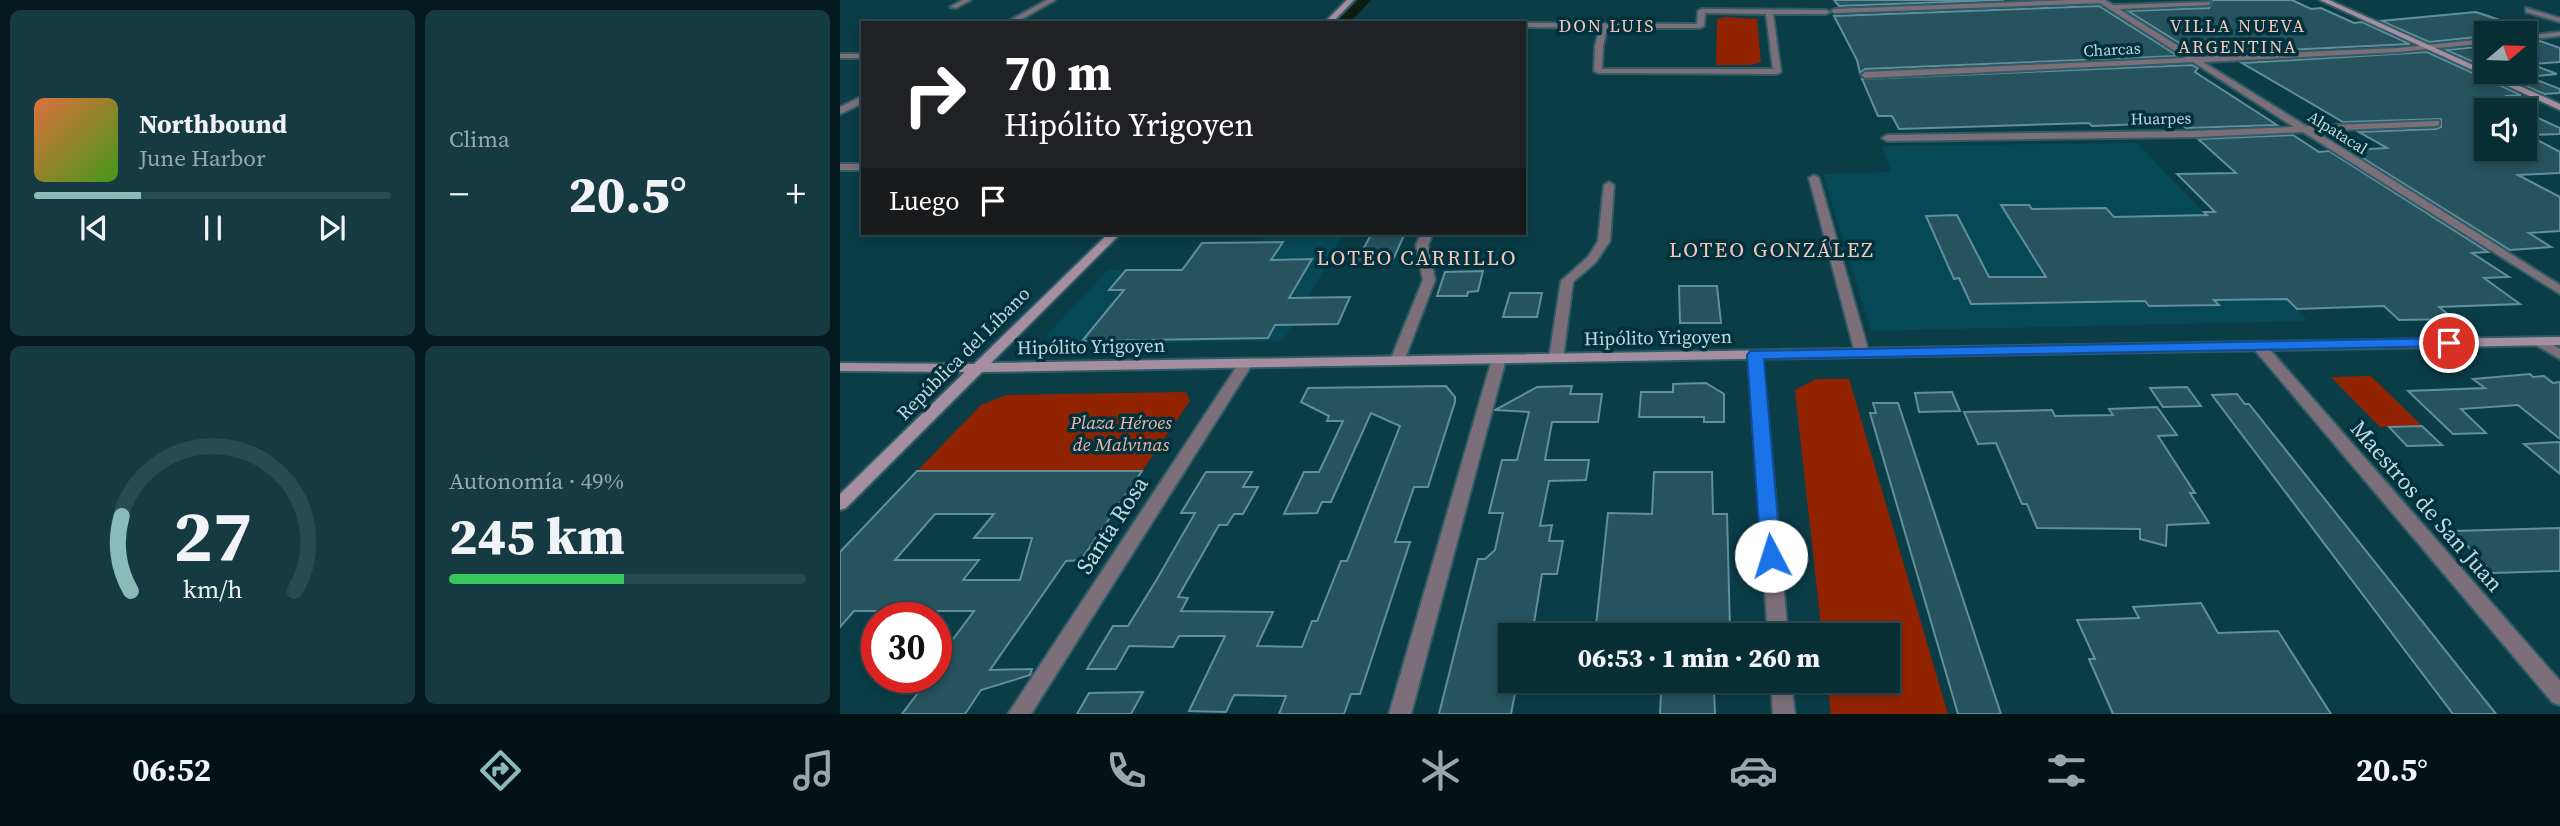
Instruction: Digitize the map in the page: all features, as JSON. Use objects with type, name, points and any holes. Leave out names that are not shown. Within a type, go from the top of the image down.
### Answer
[{"type":"main road","points":[[1330,21],[1351,0]]},
{"type":"main road","points":[[2323,0],[2560,107]]},
{"type":"main road","name":"República del Líbano","points":[[840,504],[1113,235]]},
{"type":"main road","name":"Hipólito Yrigoyen","points":[[840,367],[978,368],[2560,341]]},
{"type":"street","points":[[954,7],[968,0]]},
{"type":"street","points":[[1013,21],[1052,0]]},
{"type":"street","points":[[1526,25],[1700,26],[1702,11],[1831,12],[2104,3],[2209,3]]},
{"type":"street","name":"Alpatacal","points":[[2104,3],[2560,290]]},
{"type":"street","points":[[2529,9],[2560,20]]},
{"type":"street","points":[[1604,25],[1599,46],[1598,71],[1777,72],[1769,11]]},
{"type":"street","points":[[2538,36],[2560,34]]},
{"type":"street","name":"Charcas","points":[[1865,75],[2194,60],[2474,42]]},
{"type":"street","points":[[840,56],[861,56]]},
{"type":"street","points":[[840,111],[861,100]]},
{"type":"street","name":"Huarpes","points":[[1887,138],[2306,130],[2437,123]]},
{"type":"street","points":[[840,167],[861,167]]},
{"type":"street","points":[[1814,178],[1862,353]]},
{"type":"street","points":[[1556,358],[1567,281],[1592,258],[1604,241],[1609,185]]},
{"type":"street","points":[[1397,361],[1429,280],[1422,245],[1426,235]]},
{"type":"street","points":[[2541,342],[2560,355]]},
{"type":"street","name":"Maestros de San Juan","points":[[2259,346],[2560,696]]},
{"type":"street","points":[[1755,355],[1777,623]]},
{"type":"street","points":[[1400,714],[1499,359]]},
{"type":"street","name":"Santa Rosa","points":[[1019,714],[1246,363]]},
{"type":"street","points":[[1782,693],[1784,714]]},
{"type":"shaded area","points":[[2137,143],[2308,321],[1871,331],[1823,174],[1891,172],[1882,146]]},
{"type":"shaded area","points":[[1266,235],[1344,235],[1283,341],[1053,345],[1046,336],[1108,270],[1243,269]]},
{"type":"green space","points":[[1717,19],[1757,19],[1761,62],[1751,65],[1716,65]]},
{"type":"green space","points":[[2371,376],[2422,426],[2380,427],[2331,377]]},
{"type":"green space","points":[[1816,379],[1849,379],[1948,714],[1831,714],[1828,693],[1900,693],[1900,623],[1821,623],[1795,390]]},
{"type":"green space","name":"Plaza Héroes de Malvinas","points":[[1186,392],[1190,401],[1142,471],[917,471],[981,405],[1007,395]]},
{"type":"building","points":[[1834,0],[2004,0],[1839,6]]},
{"type":"building","points":[[2213,0],[2292,0],[2311,9],[2321,8],[2354,23],[2362,22],[2410,44],[2226,53],[2212,45],[2206,54],[2197,54],[2128,11],[2209,8]]},
{"type":"building","points":[[2099,6],[2178,56],[1865,69],[1860,73],[1857,60],[1834,16]]},
{"type":"building","points":[[2476,12],[2502,21],[2474,21],[2474,37],[2429,42],[2381,21]]},
{"type":"building","points":[[2538,41],[2560,48],[2560,62],[2538,64]]},
{"type":"building","points":[[2474,47],[2474,62],[2446,50]]},
{"type":"building","points":[[2427,52],[2474,74],[2474,84],[2497,84],[2521,95],[2505,96],[2510,98],[2474,98],[2474,161],[2537,161],[2537,140],[2560,152],[2560,173],[2518,175],[2560,197],[2560,231],[2529,233],[2551,247],[2510,250],[2350,150],[2387,148],[2359,132],[2436,129],[2441,127],[2441,119],[2343,122],[2242,63]]},
{"type":"building","points":[[2192,65],[2198,68],[2195,72],[2277,125],[2186,128],[2179,123],[2092,126],[2089,123],[1899,129],[1892,116],[1878,116],[1862,79]]},
{"type":"building","points":[[2538,67],[2557,74],[2538,76]]},
{"type":"building","points":[[2538,80],[2560,89],[2560,93],[2544,94],[2522,84],[2538,84]]},
{"type":"building","points":[[2537,117],[2560,128],[2560,134],[2537,135]]},
{"type":"building","points":[[2293,135],[2319,152],[2329,151],[2488,252],[2472,253],[2509,277],[2484,278],[2520,304],[2439,307],[2454,319],[2399,320],[2384,306],[2297,309],[2287,299],[2214,300],[2219,305],[2149,306],[2145,301],[1971,304],[1959,278],[1954,279],[1926,216],[1957,215],[1989,277],[2046,277],[2001,205],[2029,205],[2032,209],[2106,208],[2114,217],[2207,215],[2204,212],[2215,212],[2177,174],[2236,173],[2198,139]]},
{"type":"building","points":[[1371,235],[1404,235],[1391,264],[1355,264]]},
{"type":"building","points":[[1283,242],[1271,260],[1312,259],[1289,298],[1350,297],[1338,324],[1275,325],[1268,338],[1082,341],[1124,290],[1109,290],[1126,270],[1182,270],[1202,243]]},
{"type":"building","points":[[1483,271],[1478,291],[1468,292],[1467,296],[1437,296],[1445,272]]},
{"type":"building","points":[[1679,286],[1717,286],[1721,323],[1680,323]]},
{"type":"building","points":[[1510,293],[1542,293],[1537,317],[1503,317]]},
{"type":"building","points":[[2530,374],[2533,377],[2544,376],[2553,383],[2560,382],[2560,439],[2518,405],[2461,409],[2486,433],[2453,434],[2408,391],[2485,388],[2473,379]]},
{"type":"building","points":[[1706,383],[1724,394],[1724,422],[1704,422],[1704,417],[1639,417],[1641,392],[1673,392],[1673,384]]},
{"type":"building","points":[[1446,386],[1455,397],[1455,402],[1428,487],[1414,487],[1395,542],[1410,542],[1360,694],[1351,694],[1344,714],[1279,714],[1286,696],[1234,695],[1226,712],[1189,711],[1225,636],[1179,636],[1173,647],[1129,646],[1116,669],[1087,669],[1113,626],[1128,626],[1157,579],[1195,513],[1181,513],[1206,472],[1252,472],[1243,487],[1258,487],[1243,514],[1234,514],[1227,525],[1219,525],[1178,597],[1188,598],[1181,611],[1273,612],[1257,646],[1302,647],[1312,621],[1317,621],[1341,561],[1347,561],[1400,426],[1371,413],[1331,502],[1322,502],[1317,513],[1284,514],[1304,472],[1319,472],[1343,421],[1327,421],[1329,416],[1301,402],[1308,388]]},
{"type":"building","points":[[1572,386],[1570,394],[1602,394],[1598,422],[1552,422],[1545,460],[1589,460],[1586,480],[1549,481],[1540,526],[1552,525],[1549,541],[1563,541],[1557,574],[1542,574],[1534,623],[1498,623],[1498,693],[1515,693],[1511,714],[1439,714],[1478,559],[1485,559],[1495,550],[1503,513],[1489,513],[1502,460],[1517,460],[1529,412],[1495,410],[1537,387]]},
{"type":"building","points":[[2187,387],[2201,406],[2163,407],[2150,388]]},
{"type":"building","points":[[1952,392],[1960,411],[1919,412],[1915,393]]},
{"type":"building","points":[[2237,394],[2245,404],[2249,404],[2496,714],[2453,714],[2212,395]]},
{"type":"building","points":[[1873,403],[1898,403],[2001,714],[1958,714],[1870,413],[1876,413]]},
{"type":"building","points":[[2157,407],[2177,435],[2158,436],[2195,493],[2190,493],[2209,523],[2167,525],[2166,546],[2140,539],[2140,529],[2037,528],[2027,504],[2022,504],[1996,443],[1978,444],[1964,412],[2052,410],[2055,416],[2113,415],[2109,409]]},
{"type":"building","points":[[2422,426],[2442,445],[2407,446],[2389,427]]},
{"type":"building","points":[[2560,442],[2560,474],[2524,444]]},
{"type":"building","points":[[917,471],[1142,471],[1081,560],[1066,561],[990,670],[1032,669],[1030,675],[981,690],[965,714],[902,714],[918,693],[952,693],[952,641],[974,611],[952,611],[952,602],[861,602],[861,611],[854,611],[840,627],[840,552]],"holes":[[[935,514],[994,514],[974,538],[1032,538],[1020,580],[963,580],[979,560],[895,560]]]},
{"type":"building","points":[[1654,472],[1712,472],[1713,514],[1727,514],[1730,623],[1596,623],[1608,513],[1652,514]]},
{"type":"building","points":[[2560,528],[2560,571],[2492,573],[2454,531]]},
{"type":"building","points":[[2201,603],[2218,633],[2278,631],[2331,714],[2113,714],[2089,659],[2095,659],[2077,620],[2139,618],[2133,607]]},
{"type":"building","points":[[1143,692],[1131,714],[1077,714],[1089,693]]},
{"type":"building","points":[[1661,693],[1714,693],[1715,714],[1660,714]]},
{"type":"waterway","points":[[1344,21],[1365,0]]},
{"type":"district","name":"DON LUIS","points":[[1607,25]]},
{"type":"district","name":"VILLA NUEVA ARGENTINA","points":[[2238,35]]},
{"type":"district","name":"LOTEO GONZÁLEZ","points":[[1772,249]]},
{"type":"district","name":"LOTEO CARRILLO","points":[[1417,257]]},
{"type":"route","points":[[1771,556],[1755,355],[2449,343]]}]
